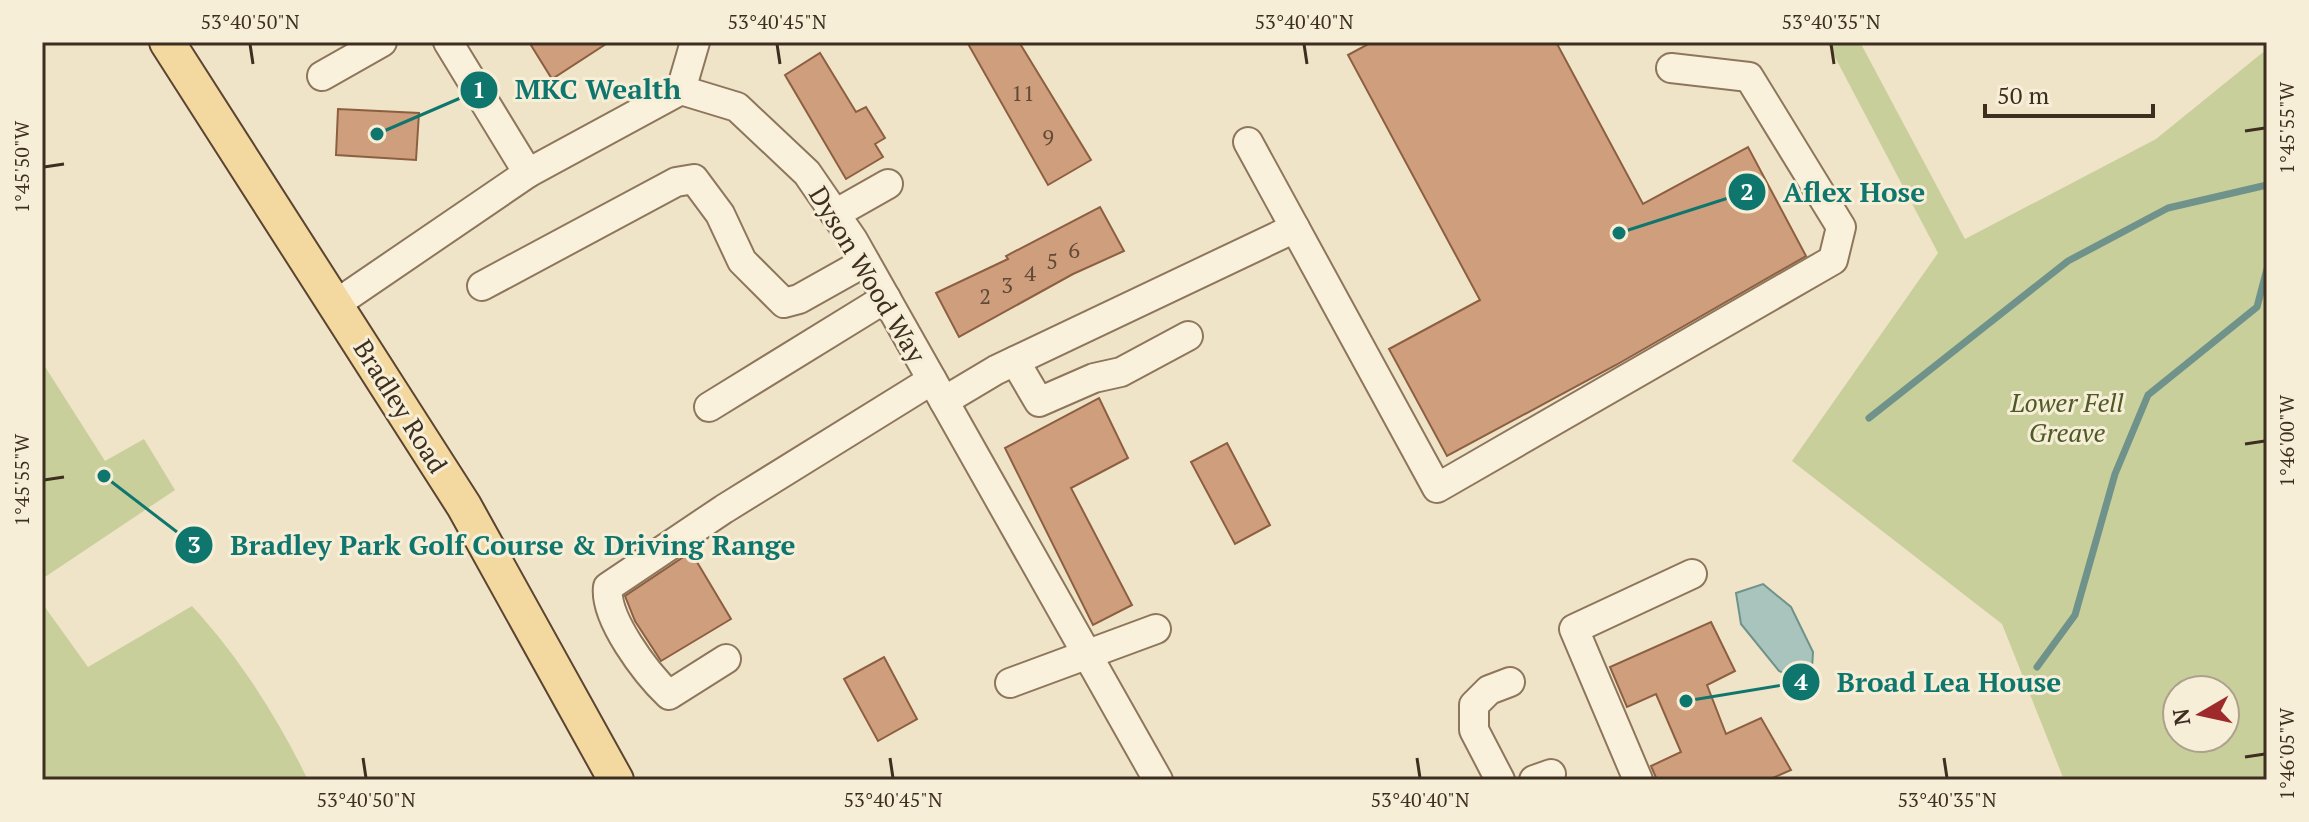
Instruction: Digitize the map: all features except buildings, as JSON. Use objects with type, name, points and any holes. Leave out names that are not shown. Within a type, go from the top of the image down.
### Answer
[{"type":"main road","name":"Bradley Road","points":[[167,42],[464,506],[616,780]]},
{"type":"street","points":[[322,76],[382,42]]},
{"type":"street","points":[[448,42],[528,173]]},
{"type":"street","points":[[336,304],[528,173],[681,90],[695,42]]},
{"type":"street","points":[[1248,142],[1437,488],[1833,260],[1841,227],[1749,77],[1671,68]]},
{"type":"street","name":"Dyson Wood Way","points":[[681,90],[737,107],[807,173],[886,298],[1158,780]]},
{"type":"street","points":[[482,286],[676,182],[694,179],[720,214],[742,261],[784,303],[799,299],[865,262]]},
{"type":"street","points":[[835,214],[888,184]]},
{"type":"street","points":[[726,659],[669,695],[648,675],[606,602],[608,587],[724,509],[938,391],[1015,361],[1295,228]]},
{"type":"street","points":[[709,407],[886,298]]},
{"type":"street","points":[[1015,361],[1039,402],[1094,378],[1121,372],[1188,336]]},
{"type":"street","points":[[1638,780],[1574,629],[1692,574]]},
{"type":"street","points":[[1010,683],[1156,629]]},
{"type":"street","points":[[1500,780],[1474,730],[1474,705],[1489,690],[1510,682]]},
{"type":"green space","name":"Lower Fell Greave","points":[[1827,42],[1860,42],[1965,239],[2156,139],[2267,49],[2267,780],[2064,780],[2002,624],[1792,461],[1938,253]]},
{"type":"green space","points":[[42,362],[105,461],[144,439],[175,490],[42,579]]},
{"type":"green space","points":[[42,603],[88,667],[192,606],[226,646],[256,689],[308,780],[42,780]]},
{"type":"water","points":[[1763,584],[1791,607],[1813,652],[1811,685],[1779,671],[1741,624],[1736,593]]},
{"type":"waterway","points":[[1869,418],[2068,261],[2168,208],[2267,185]]},
{"type":"waterway","points":[[2037,667],[2075,615],[2115,474],[2148,395],[2257,307],[2267,269]]},
{"type":"place","name":"MKC Wealth","points":[[377,134]]},
{"type":"place","name":"Aflex Hose","points":[[1619,233]]},
{"type":"place","name":"Bradley Park Golf Course & Driving Range","points":[[104,476]]},
{"type":"place","name":"Broad Lea House","points":[[1686,701]]}]
